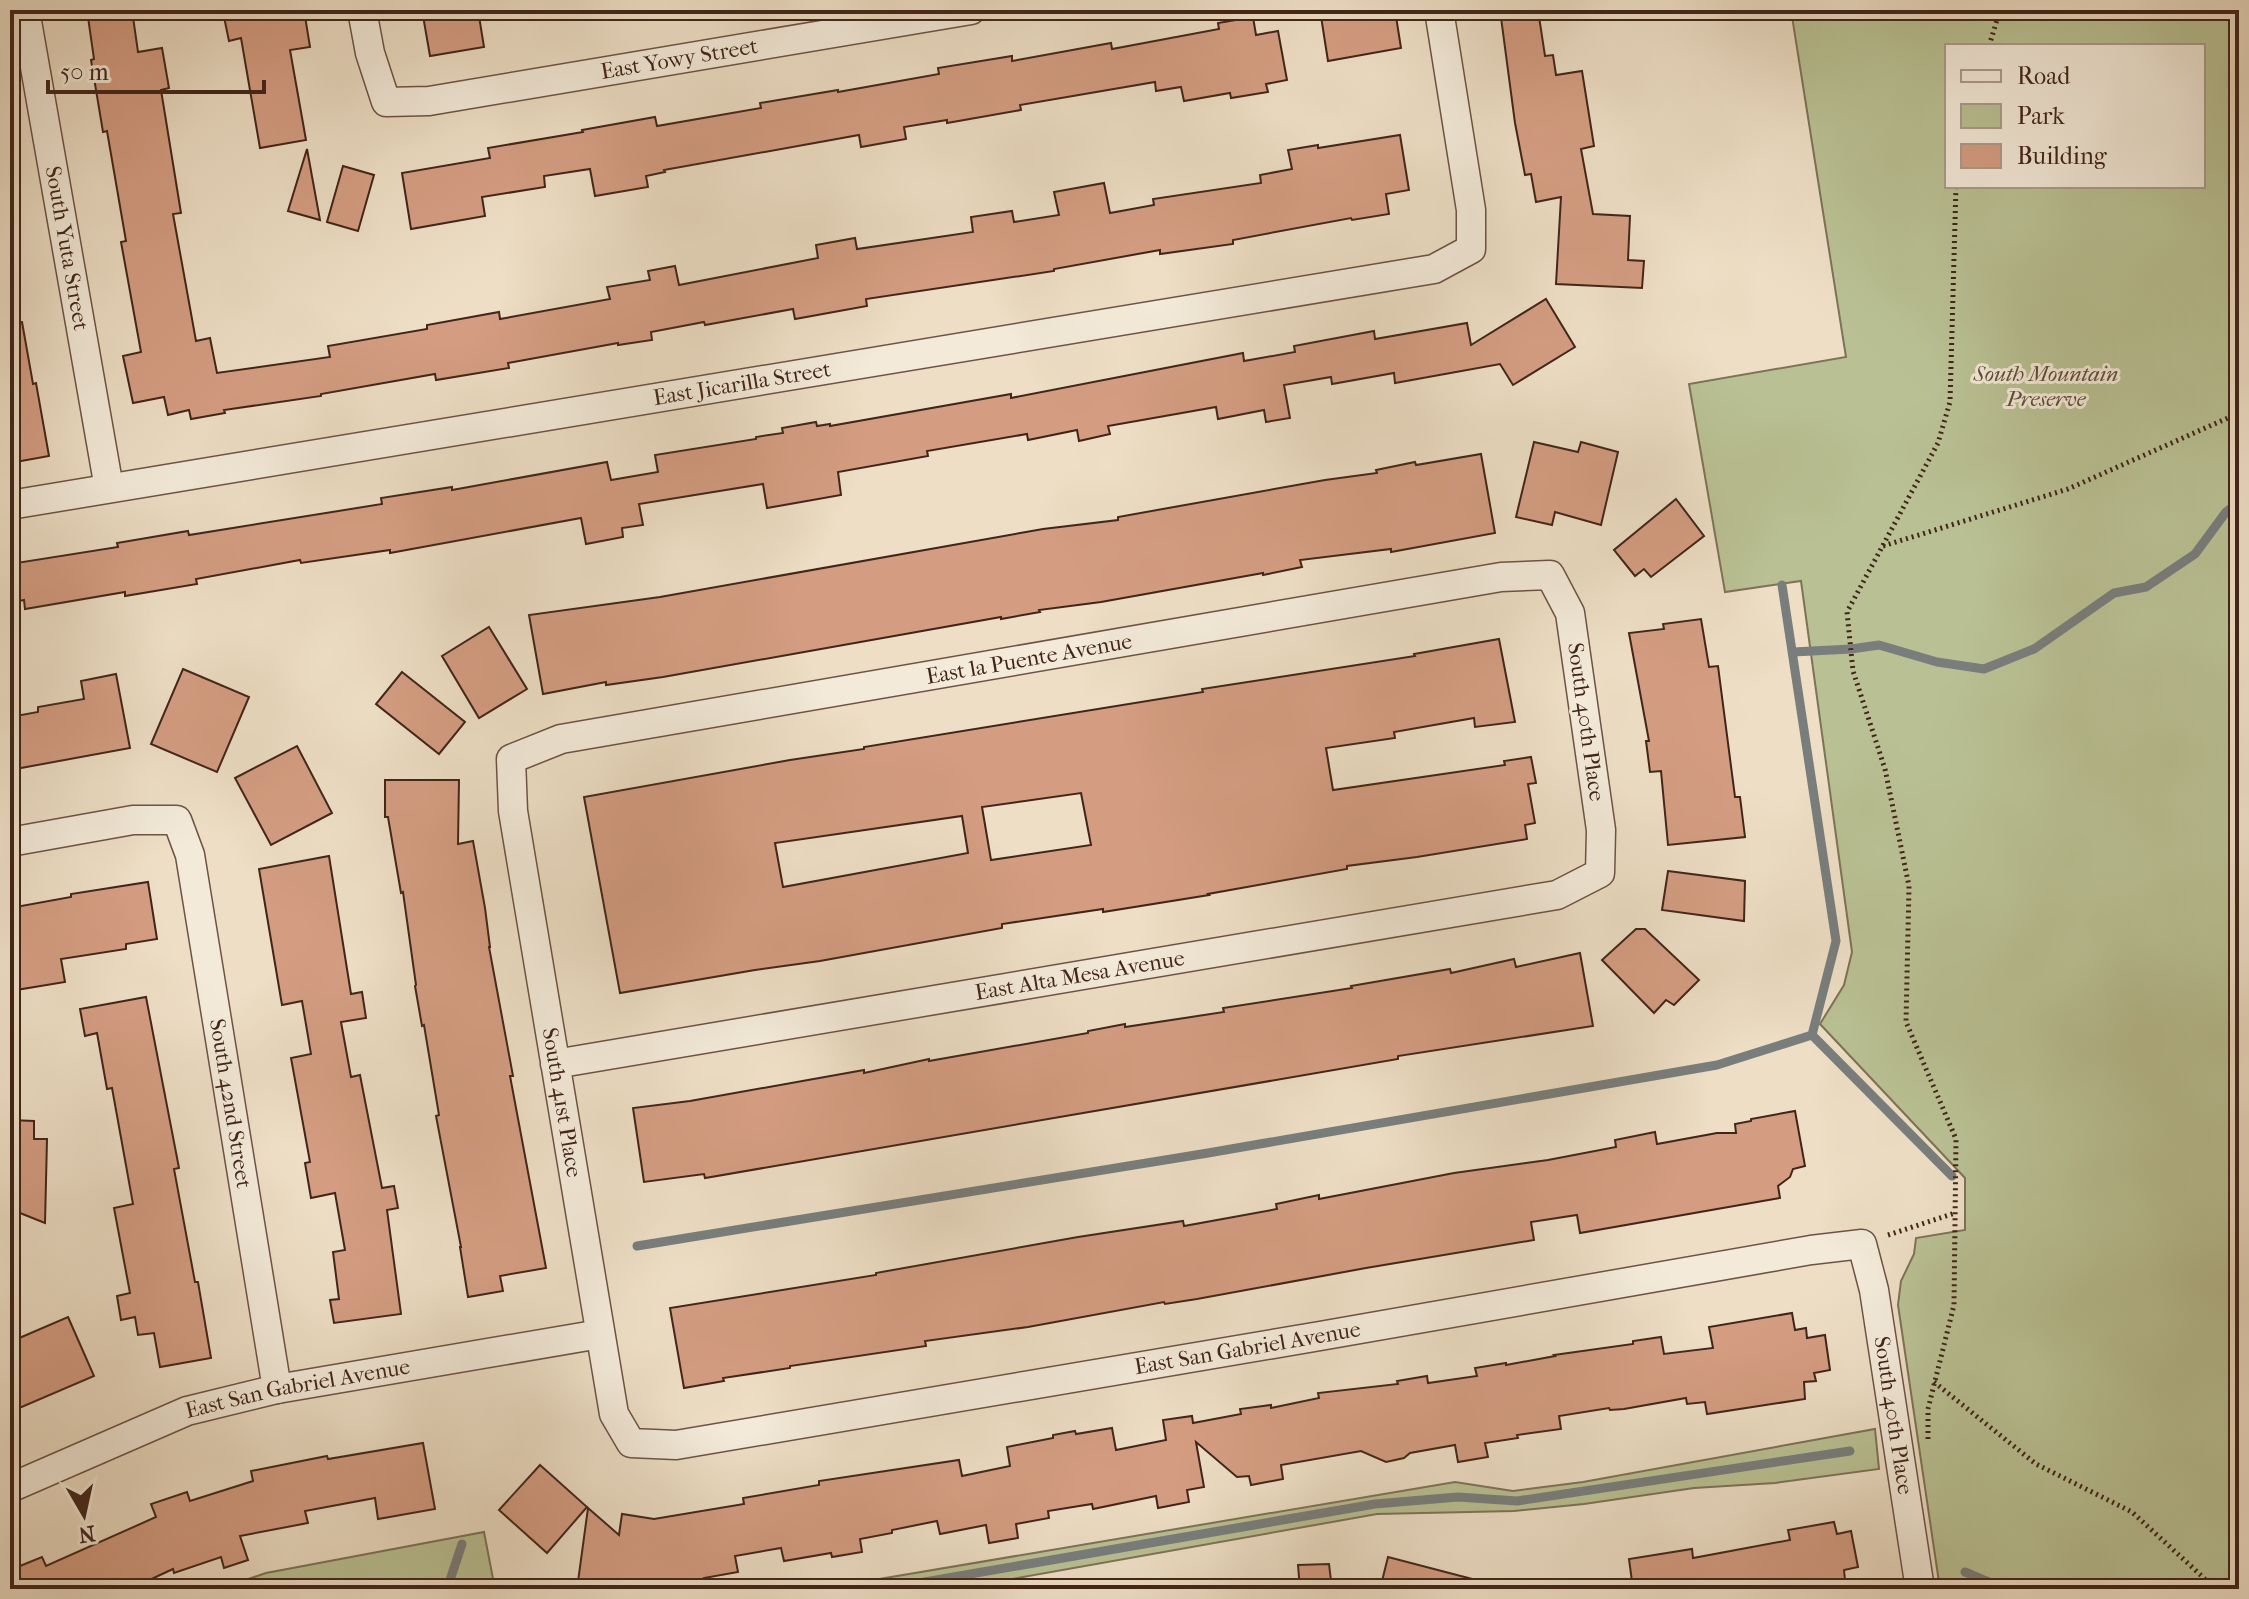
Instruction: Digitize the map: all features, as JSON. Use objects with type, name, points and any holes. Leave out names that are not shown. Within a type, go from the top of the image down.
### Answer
[{"type":"street","name":"South Yuta Street","points":[[25,10],[109,488]]},
{"type":"street","name":"East Yowy Street","points":[[362,10],[370,53],[386,102],[429,101],[971,10]]},
{"type":"street","name":"East Jicarilla Street","points":[[10,505],[1434,269],[1471,249],[1471,210],[1439,10]]},
{"type":"street","name":"East la Puente Avenue","points":[[511,759],[561,739],[1501,577],[1550,575]]},
{"type":"street","name":"South 40th Place","points":[[1550,575],[1570,613],[1601,830],[1600,873]]},
{"type":"street","name":"South 41st Place","points":[[511,759],[513,811],[614,1414],[631,1443]]},
{"type":"street","name":"South 42nd Street","points":[[10,842],[133,820],[177,820],[190,855],[277,1389]]},
{"type":"street","name":"East Alta Mesa Avenue","points":[[555,1064],[1557,895],[1600,873]]},
{"type":"street","name":"South 40th Place","points":[[1862,1244],[1874,1290],[1920,1589]]},
{"type":"street","name":"East San Gabriel Avenue","points":[[631,1443],[676,1445],[1811,1250],[1862,1244]]},
{"type":"street","name":"East San Gabriel Avenue","points":[[10,1488],[187,1411],[277,1389],[600,1334]]},
{"type":"path","points":[[1990,44],[2000,10]]},
{"type":"path","points":[[1956,188],[1950,402],[1938,443],[1847,612],[1853,671],[1885,769],[1909,886],[1906,1022],[1956,1139],[1954,1305],[1934,1382],[2036,1464],[2132,1512],[2205,1579],[2239,1588]]},
{"type":"path","points":[[1882,547],[2068,489],[2239,413]]},
{"type":"path","points":[[1862,1244],[1955,1213]]},
{"type":"green space","name":"South Mountain Preserve","points":[[1791,10],[2239,10],[2239,1589],[1940,1589],[1898,1305],[1901,1281],[1914,1254],[1916,1238],[1965,1230],[1965,1178],[1820,1024],[1844,985],[1852,952],[1801,581],[1725,592],[1689,384],[1846,357]]},
{"type":"green space","points":[[1875,1429],[1879,1469],[1514,1511],[1377,1514],[956,1589],[820,1589],[1455,1482],[1513,1491],[1583,1482]]},
{"type":"green space","points":[[484,1532],[495,1589],[219,1589],[266,1573]]},
{"type":"building","points":[[87,10],[132,10],[138,52],[162,48],[169,88],[161,90],[181,213],[173,214],[196,341],[210,338],[217,373],[330,357],[328,346],[427,329],[427,325],[499,312],[500,319],[610,299],[607,287],[650,280],[648,271],[675,266],[679,285],[818,258],[816,245],[855,238],[857,249],[973,232],[971,217],[1012,211],[1014,222],[1059,215],[1054,192],[1104,183],[1110,213],[1154,205],[1153,199],[1261,183],[1260,175],[1292,169],[1288,150],[1318,145],[1318,148],[1400,135],[1409,190],[1386,194],[1389,214],[1233,240],[1233,244],[1160,254],[1160,250],[1054,271],[866,299],[867,306],[795,319],[793,309],[705,325],[704,322],[651,332],[652,340],[618,343],[508,363],[509,368],[436,380],[435,374],[321,396],[224,410],[225,413],[191,419],[189,410],[168,415],[164,397],[133,403],[123,356],[141,352],[121,242],[126,241],[91,60],[94,59]]},
{"type":"building","points":[[233,10],[304,10],[310,47],[290,50],[306,140],[260,148],[241,38],[229,41],[224,17],[234,15]]},
{"type":"building","points":[[422,10],[478,10],[484,47],[430,56]]},
{"type":"building","points":[[1320,10],[1395,10],[1401,48],[1328,61]]},
{"type":"building","points":[[1500,10],[1538,10],[1545,56],[1553,55],[1556,75],[1582,71],[1594,146],[1581,149],[1593,214],[1630,216],[1628,260],[1644,261],[1642,288],[1556,284],[1561,197],[1536,202],[1531,174],[1525,175]]},
{"type":"building","points":[[1253,17],[1256,35],[1278,31],[1287,80],[1266,84],[1268,92],[1231,98],[1230,93],[1184,101],[1181,87],[1156,91],[1155,82],[1020,105],[1021,110],[904,127],[906,139],[861,147],[859,135],[664,170],[646,176],[648,187],[595,196],[590,169],[544,176],[545,187],[482,197],[485,216],[411,229],[402,173],[490,158],[488,148],[655,117],[657,126],[761,108],[760,103],[939,74],[938,68],[1012,56],[1012,61],[1111,43],[1112,49],[1219,29],[1218,23]]},
{"type":"building","points":[[307,149],[320,220],[288,211]]},
{"type":"building","points":[[343,166],[374,175],[358,231],[327,222]]},
{"type":"building","points":[[1546,299],[1575,347],[1513,385],[1500,364],[1395,383],[1394,373],[1332,384],[1331,377],[1284,385],[1290,418],[1266,422],[1264,410],[1218,419],[1216,407],[1108,426],[1110,434],[1079,441],[1077,430],[1028,440],[1027,434],[927,451],[928,456],[838,472],[841,495],[767,508],[763,484],[639,504],[643,525],[622,528],[623,537],[586,544],[581,518],[390,553],[390,550],[301,563],[300,560],[196,579],[197,584],[125,596],[125,592],[25,609],[24,600],[10,603],[10,564],[118,547],[117,543],[188,531],[189,535],[382,504],[381,498],[452,487],[452,490],[607,462],[611,480],[658,472],[655,455],[756,439],[783,433],[782,428],[816,422],[817,426],[830,426],[1011,394],[1011,398],[1243,353],[1244,361],[1295,352],[1294,346],[1374,331],[1375,339],[1467,323],[1471,345]]},
{"type":"building","points":[[22,322],[49,456],[10,463],[10,323]]},
{"type":"building","points":[[1534,442],[1578,452],[1581,442],[1618,452],[1601,525],[1555,512],[1552,525],[1516,517]]},
{"type":"building","points":[[1481,454],[1495,533],[1391,552],[1391,549],[1300,560],[1302,567],[1263,575],[1039,610],[663,677],[606,685],[606,682],[543,694],[529,615],[660,597],[1043,529],[1118,520],[1118,517],[1377,473],[1376,470],[1415,462],[1416,465]]},
{"type":"building","points":[[1676,499],[1704,536],[1651,577],[1644,569],[1635,576],[1614,550]]},
{"type":"building","points":[[1701,619],[1709,667],[1718,666],[1735,797],[1740,797],[1745,837],[1668,845],[1661,771],[1650,772],[1646,741],[1649,741],[1629,633],[1664,629],[1663,624]]},
{"type":"building","points":[[489,627],[527,689],[479,718],[442,656]]},
{"type":"building","points":[[1499,639],[1515,722],[1475,727],[1474,718],[1394,732],[1395,738],[1326,748],[1333,790],[1505,765],[1504,761],[1531,757],[1536,783],[1528,784],[1535,823],[1525,825],[1527,839],[1347,866],[1347,869],[1209,895],[1002,924],[1002,928],[820,961],[620,993],[584,797]],"holes":[[[1081,793],[1091,845],[991,860],[982,807]],[[962,816],[968,853],[783,887],[775,843]]]},
{"type":"building","points":[[183,669],[249,697],[217,772],[151,744]]},
{"type":"building","points":[[402,672],[465,722],[439,754],[376,704]]},
{"type":"building","points":[[116,674],[130,748],[10,770],[10,717],[38,712],[38,707],[84,699],[81,681]]},
{"type":"building","points":[[297,746],[332,813],[271,845],[235,778]]},
{"type":"building","points":[[385,780],[459,780],[458,844],[473,841],[513,1076],[510,1076],[546,1268],[500,1276],[503,1291],[468,1297],[415,986],[403,892],[388,817],[385,817]]},
{"type":"building","points":[[329,856],[351,994],[362,992],[366,1018],[341,1022],[351,1077],[360,1075],[382,1188],[394,1186],[398,1208],[387,1210],[401,1314],[334,1323],[330,1300],[339,1299],[333,1252],[345,1250],[335,1193],[311,1198],[305,1163],[310,1162],[291,1058],[311,1054],[302,1001],[282,1005],[259,869]]},
{"type":"building","points":[[1668,871],[1745,881],[1744,921],[1662,910]]},
{"type":"building","points":[[148,882],[157,939],[126,944],[126,949],[61,959],[65,982],[10,991],[10,908],[71,897],[71,894]]},
{"type":"building","points":[[1636,929],[1645,929],[1699,980],[1674,1005],[1666,1000],[1654,1013],[1602,960]]},
{"type":"building","points":[[1580,953],[1593,1026],[1398,1056],[1398,1059],[705,1178],[704,1174],[644,1182],[633,1108],[864,1070],[864,1073],[1125,1024],[1125,1027],[1224,1012],[1223,1008],[1450,969],[1451,973],[1514,959],[1516,967]]},
{"type":"building","points":[[146,997],[179,1168],[174,1169],[211,1358],[160,1367],[154,1333],[138,1335],[135,1317],[121,1320],[117,1296],[130,1293],[114,1208],[133,1204],[112,1088],[107,1089],[97,1033],[85,1036],[80,1009]]},
{"type":"building","points":[[1795,1111],[1805,1166],[1793,1169],[1790,1177],[1778,1186],[1780,1198],[1580,1233],[1577,1215],[1531,1222],[1534,1240],[1197,1299],[925,1341],[926,1346],[790,1366],[684,1388],[670,1308],[876,1275],[1078,1237],[1183,1221],[1184,1226],[1277,1209],[1276,1204],[1319,1195],[1319,1199],[1616,1147],[1615,1140],[1655,1132],[1657,1144],[1717,1133],[1736,1133],[1735,1124]]},
{"type":"building","points":[[10,1120],[34,1121],[34,1139],[47,1139],[45,1223],[10,1209]]},
{"type":"building","points":[[1792,1313],[1795,1330],[1806,1328],[1807,1338],[1825,1335],[1830,1370],[1814,1373],[1816,1381],[1804,1382],[1805,1399],[1707,1414],[1705,1402],[1687,1404],[1686,1398],[1624,1409],[1609,1408],[1559,1416],[1561,1429],[1485,1443],[1488,1457],[1458,1462],[1455,1445],[1410,1453],[1404,1458],[1386,1462],[1361,1451],[1281,1465],[1283,1479],[1251,1485],[1249,1476],[1237,1477],[1196,1442],[1204,1487],[1187,1490],[1189,1502],[1158,1508],[1156,1496],[1093,1509],[1092,1504],[1048,1511],[1049,1518],[1016,1524],[1018,1538],[989,1543],[986,1525],[940,1534],[937,1521],[860,1539],[862,1552],[832,1557],[831,1553],[784,1561],[781,1548],[735,1556],[738,1572],[704,1578],[706,1589],[577,1589],[588,1508],[619,1535],[622,1514],[654,1519],[744,1504],[743,1498],[819,1485],[819,1481],[959,1460],[962,1476],[1010,1466],[1007,1447],[1075,1431],[1076,1434],[1112,1428],[1116,1450],[1166,1440],[1163,1420],[1192,1416],[1193,1423],[1241,1414],[1240,1409],[1271,1405],[1271,1408],[1319,1398],[1318,1393],[1398,1384],[1397,1381],[1427,1376],[1428,1383],[1477,1376],[1475,1368],[1633,1344],[1633,1341],[1661,1337],[1664,1354],[1713,1348],[1709,1327]]},
{"type":"building","points":[[68,1317],[94,1376],[10,1412],[10,1342]]},
{"type":"building","points":[[423,1443],[435,1509],[378,1519],[375,1498],[305,1511],[308,1523],[240,1536],[248,1560],[224,1568],[221,1557],[174,1573],[173,1569],[130,1589],[10,1589],[10,1570],[42,1557],[46,1566],[156,1517],[151,1504],[187,1492],[190,1501],[253,1481],[251,1471],[327,1456],[328,1459]]},
{"type":"building","points":[[540,1465],[587,1507],[547,1553],[499,1510]]},
{"type":"building","points":[[1834,1522],[1837,1534],[1851,1531],[1858,1567],[1844,1570],[1845,1580],[1833,1584],[1810,1589],[1633,1589],[1629,1559],[1692,1549],[1693,1558],[1790,1540],[1788,1530]]},
{"type":"building","points":[[1388,1557],[1480,1581],[1479,1589],[1380,1589]]},
{"type":"building","points":[[1329,1564],[1332,1589],[1300,1589],[1298,1565]]},
{"type":"waterway","points":[[1793,652],[1879,645],[1937,662],[1984,669],[2034,649],[2114,593],[2146,587],[2195,554],[2226,512],[2239,502]]},
{"type":"waterway","points":[[637,1246],[1208,1153],[1717,1065],[1812,1035],[1836,941],[1782,585]]},
{"type":"waterway","points":[[1812,1035],[1952,1176]]},
{"type":"waterway","points":[[884,1589],[1375,1504],[1458,1497],[1517,1501],[1850,1451]]},
{"type":"waterway","points":[[447,1589],[462,1544]]},
{"type":"waterway","points":[[1965,1572],[2005,1589]]}]
